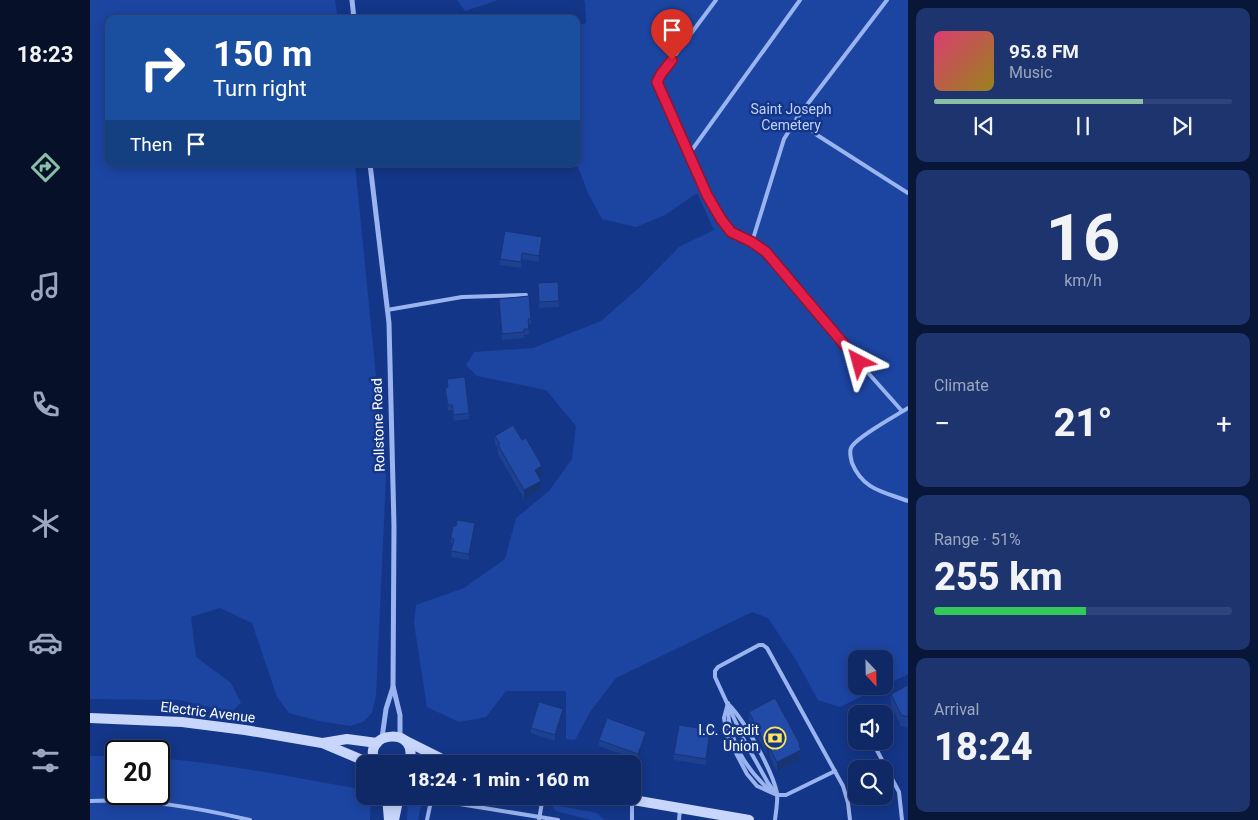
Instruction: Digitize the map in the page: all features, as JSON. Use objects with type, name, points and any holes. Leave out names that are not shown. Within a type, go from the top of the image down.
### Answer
[{"type":"main road","name":"Electric Avenue","points":[[90,718],[182,722],[245,730],[322,743],[356,757]]},
{"type":"main road","name":"Electric Avenue","points":[[322,743],[347,739],[379,741],[388,736],[403,739]]},
{"type":"main road","points":[[403,739],[411,751],[410,755]]},
{"type":"main road","points":[[403,739],[434,755]]},
{"type":"main road","points":[[373,755],[379,741]]},
{"type":"main road","points":[[641,802],[749,820]]},
{"type":"main road","points":[[387,805],[389,820]]},
{"type":"main road","points":[[394,820],[397,805]]},
{"type":"street","points":[[352,0],[354,15]]},
{"type":"street","name":"Rollstone Road","points":[[370,167],[387,310],[394,526],[393,686],[400,715],[403,739]]},
{"type":"street","name":"Rollstone Road","points":[[379,741],[393,686]]},
{"type":"lane","points":[[716,0],[657,82],[707,195],[731,232],[752,242],[766,252],[902,411]]},
{"type":"lane","points":[[689,154],[800,0]]},
{"type":"lane","points":[[752,242],[784,139],[797,118],[886,0]]},
{"type":"lane","points":[[797,118],[816,135],[908,193]]},
{"type":"lane","points":[[387,310],[462,297],[526,295]]},
{"type":"lane","points":[[908,408],[860,438],[851,448],[850,458],[857,475],[864,483],[908,501]]},
{"type":"lane","points":[[777,795],[764,777],[736,724],[715,677],[716,669],[759,645],[765,646],[835,771],[846,794],[850,820]]},
{"type":"lane","points":[[728,703],[728,719],[732,736],[749,769],[777,795],[792,793],[835,771]]},
{"type":"lane","points":[[728,703],[744,722],[770,773],[777,795],[776,820]]},
{"type":"lane","points":[[877,750],[899,792],[902,820]]},
{"type":"lane","points":[[427,820],[429,804],[432,800],[457,801],[539,818],[558,820]]},
{"type":"lane","points":[[90,801],[158,803],[195,808],[250,820]]},
{"type":"lane","points":[[539,818],[542,805]]},
{"type":"lane","points":[[632,805],[632,820]]},
{"type":"lane","points":[[678,820],[680,809]]},
{"type":"green space","points":[[90,0],[335,0],[337,15],[105,15],[105,167],[355,167],[386,477],[376,695],[372,713],[363,722],[350,726],[319,721],[289,713],[277,697],[252,623],[220,608],[191,617],[196,657],[231,683],[241,703],[231,712],[179,700],[90,699]]},
{"type":"green space","points":[[457,0],[498,0],[465,11]]},
{"type":"green space","name":"Saint Joseph Cemetery","points":[[584,0],[908,0],[908,674],[893,682],[893,650],[848,650],[848,695],[865,695],[840,707],[818,700],[796,660],[768,618],[752,612],[616,678],[590,712],[575,740],[566,739],[566,691],[506,691],[486,717],[459,722],[427,707],[414,623],[416,605],[464,588],[505,559],[516,518],[549,491],[572,459],[576,426],[546,390],[477,376],[466,365],[474,352],[533,348],[601,321],[640,287],[679,247],[714,230],[697,193],[665,215],[636,227],[602,219],[588,193],[578,167],[580,167],[580,25],[586,23]]},
{"type":"green space","points":[[90,756],[105,756],[105,805],[170,805],[170,759],[211,764],[356,788],[356,805],[371,805],[370,820],[90,820]]},
{"type":"green space","points":[[408,805],[421,805],[418,820],[407,820]]},
{"type":"green space","points":[[554,805],[597,813],[604,820],[591,820],[556,811],[553,808]]},
{"type":"building","points":[[505,231],[542,237],[539,256],[522,253],[521,262],[500,259]]},
{"type":"building","points":[[558,282],[559,301],[539,302],[538,283]]},
{"type":"building","points":[[529,296],[531,319],[528,319],[529,329],[524,329],[524,332],[502,334],[499,299]]},
{"type":"building","points":[[465,377],[469,413],[454,415],[452,405],[448,405],[445,388],[448,387],[447,379]]},
{"type":"building","points":[[513,425],[522,440],[526,438],[542,466],[535,470],[541,481],[524,490],[498,445],[500,444],[495,436]]},
{"type":"building","points":[[457,520],[475,523],[469,554],[451,551],[454,539],[451,538],[453,526],[456,526]]},
{"type":"building","points":[[908,685],[908,717],[901,715],[891,695]]},
{"type":"building","name":"I.C. Credit Union","points":[[775,698],[800,744],[801,750],[777,762],[769,747],[767,748],[749,712]]},
{"type":"building","points":[[539,702],[563,709],[555,735],[531,728]]},
{"type":"building","points":[[607,718],[646,732],[638,754],[599,740]]},
{"type":"building","points":[[679,725],[710,730],[706,759],[674,754]]},
{"type":"place","name":"I.C. Credit Union","points":[[775,738]]},
{"type":"route","points":[[672,60],[657,82],[707,195],[721,219],[731,232],[752,242],[766,252],[859,362]]}]
